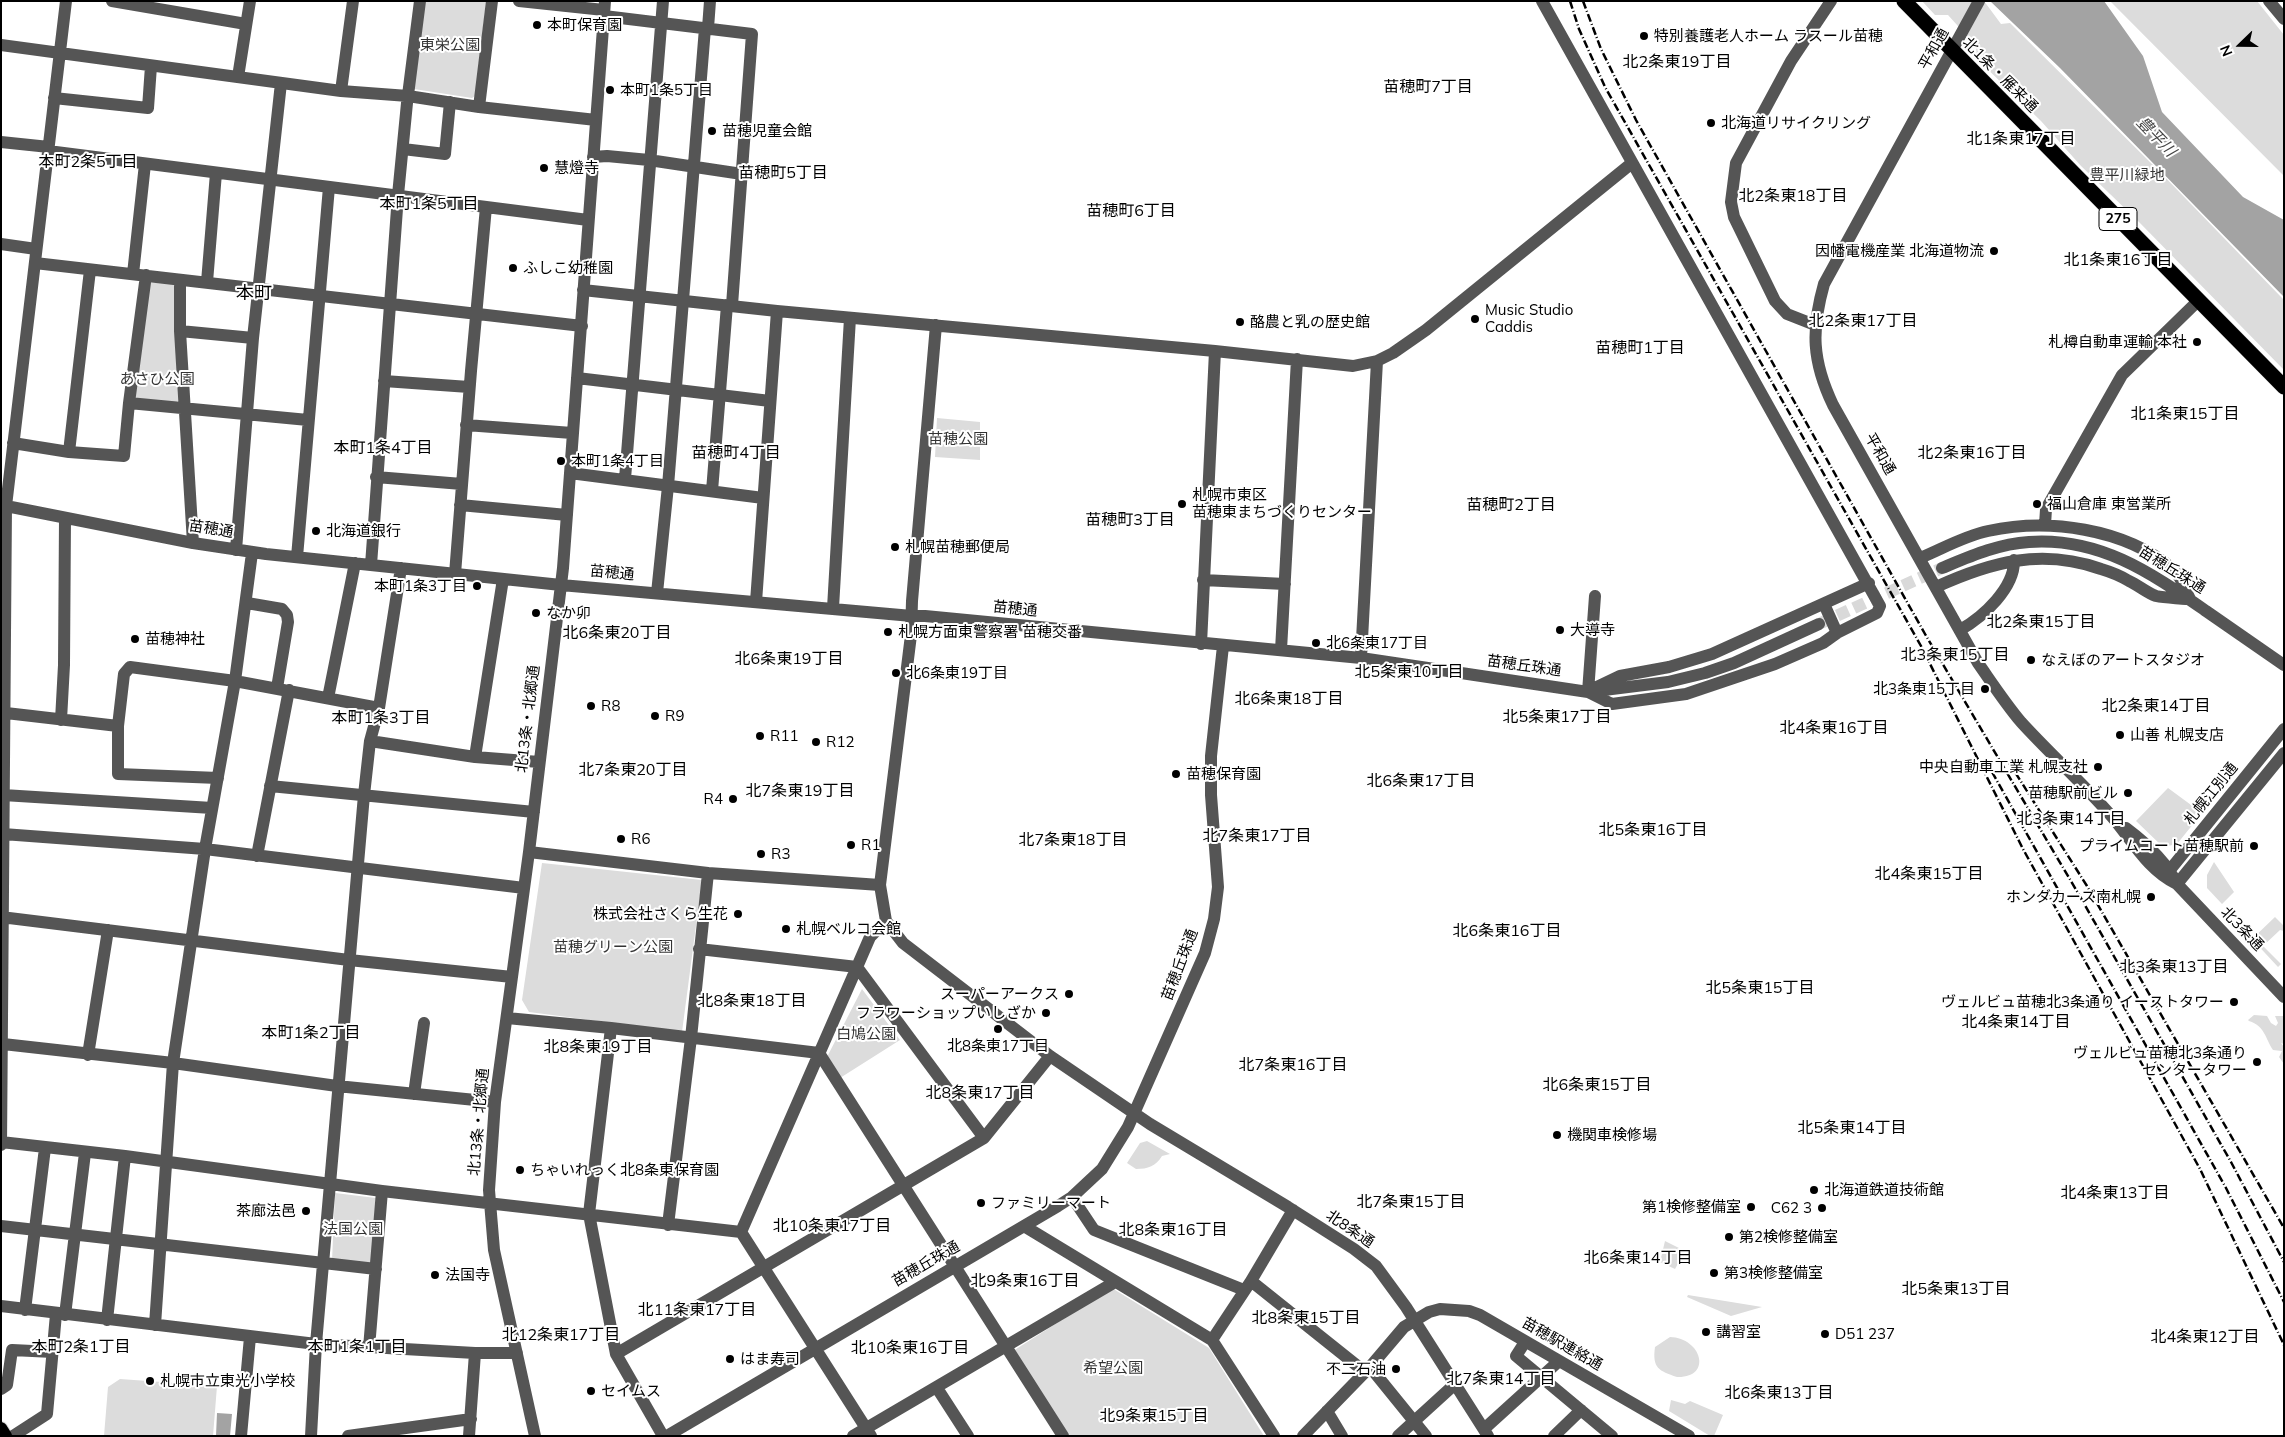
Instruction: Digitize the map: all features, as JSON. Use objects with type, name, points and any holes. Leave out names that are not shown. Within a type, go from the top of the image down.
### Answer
[{"type":"highway","name":"北1条・雁来通","points":[[1904,1],[1952,52],[2284,387]]},
{"type":"main road","points":[[1,1428],[6,1436]]},
{"type":"street","points":[[66,1],[4,506],[6,713],[3,740],[3,1044],[1,1143],[126,1156],[166,1163],[382,1191],[741,1232]]},
{"type":"street","points":[[112,1],[246,24]]},
{"type":"street","points":[[238,77],[250,1]]},
{"type":"street","points":[[341,90],[353,1]]},
{"type":"street","points":[[371,565],[398,195],[420,1]]},
{"type":"street","points":[[479,107],[492,1]]},
{"type":"street","points":[[520,1],[604,9],[661,22],[752,34],[742,174],[712,491]]},
{"type":"street","points":[[625,479],[663,1]]},
{"type":"street","points":[[657,593],[677,389],[693,166],[710,1]]},
{"type":"street","points":[[1542,1],[1880,606],[1877,613],[1837,632],[1824,643],[1775,664],[1686,694],[1612,704],[1588,692]]},
{"type":"street","points":[[1815,326],[1787,314],[1775,301],[1734,217],[1731,202],[1736,163],[1791,61],[1831,1]]},
{"type":"street","name":"平和通","points":[[1979,1],[1824,284],[1815,326],[1816,359],[1822,381],[1832,404],[1960,630],[1998,693],[2021,721],[2114,819],[2133,844],[2167,874]]},
{"type":"street","points":[[2269,1],[2284,20]]},
{"type":"street","name":"北13条・北郷通","points":[[535,1436],[494,1250],[489,1203],[495,1102],[529,852],[561,585],[582,326],[604,9]]},
{"type":"street","points":[[1,45],[341,90],[408,96],[479,107],[596,120]]},
{"type":"street","points":[[54,98],[148,108],[151,66]]},
{"type":"street","points":[[236,550],[253,338],[281,82]]},
{"type":"street","points":[[403,149],[445,154],[450,102]]},
{"type":"street","points":[[1,142],[145,164],[588,220]]},
{"type":"street","points":[[593,157],[607,156],[650,160],[742,174]]},
{"type":"street","points":[[583,290],[682,302],[1296,358],[1353,366],[1377,361],[1393,354],[1426,330],[1632,163]]},
{"type":"street","points":[[133,274],[145,164]]},
{"type":"street","points":[[207,282],[216,173]]},
{"type":"street","points":[[297,557],[329,187]]},
{"type":"street","points":[[455,574],[469,387],[486,206]]},
{"type":"street","points":[[1,244],[36,248]]},
{"type":"street","points":[[35,263],[476,312],[582,326]]},
{"type":"street","points":[[69,452],[90,270]]},
{"type":"street","points":[[13,443],[69,452],[124,456],[146,276]]},
{"type":"street","points":[[180,280],[180,331],[193,544]]},
{"type":"street","points":[[2044,525],[2046,509],[2122,374],[2199,300]]},
{"type":"street","points":[[756,602],[777,311]]},
{"type":"street","points":[[833,608],[850,318]]},
{"type":"street","points":[[741,1232],[856,967],[870,937],[886,921],[880,886],[912,616],[936,325]]},
{"type":"street","points":[[180,331],[253,338]]},
{"type":"street","points":[[1201,644],[1215,351]]},
{"type":"street","points":[[1282,650],[1296,358]]},
{"type":"street","points":[[1361,658],[1377,361]]},
{"type":"street","points":[[577,378],[770,401]]},
{"type":"street","points":[[384,381],[469,387]]},
{"type":"street","points":[[129,403],[308,420]]},
{"type":"street","points":[[466,425],[572,433]]},
{"type":"street","points":[[570,473],[763,498]]},
{"type":"street","points":[[376,477],[462,484]]},
{"type":"street","points":[[460,505],[567,515]]},
{"type":"street","name":"苗穂通","points":[[4,506],[193,544],[252,553],[561,585],[925,616],[1224,646]]},
{"type":"street","points":[[62,720],[65,518]]},
{"type":"street","points":[[1920,558],[1986,532],[2044,525],[2104,535],[2146,552],[2175,570],[2190,600]]},
{"type":"street","name":"苗穂丘珠通","points":[[1942,568],[1989,549],[2029,542],[2055,542],[2088,547],[2121,558],[2150,572],[2284,666]]},
{"type":"street","points":[[155,1325],[173,1063],[205,850],[235,681],[247,603],[252,553]]},
{"type":"street","points":[[1936,588],[1958,577],[2014,560],[2052,559],[2076,562],[2127,579],[2155,596],[2190,600]]},
{"type":"street","points":[[1960,630],[1979,618],[2005,587],[2014,571],[2014,560]]},
{"type":"street","points":[[328,698],[355,563]]},
{"type":"street","points":[[311,1436],[316,1344],[337,1086],[364,795],[370,741],[378,708],[401,568]]},
{"type":"street","points":[[475,757],[503,579]]},
{"type":"street","points":[[1203,580],[1285,584]]},
{"type":"street","points":[[1588,692],[1620,676],[1669,667],[1712,654],[1869,584]]},
{"type":"street","points":[[1588,692],[1595,596]]},
{"type":"street","points":[[247,603],[282,609],[287,615],[288,622],[283,689],[270,786],[257,856]]},
{"type":"street","points":[[1824,604],[1837,632]]},
{"type":"street","name":"苗穂丘珠通","points":[[667,1436],[1024,1226],[1072,1196],[1102,1169],[1128,1127],[1205,953],[1214,919],[1218,887],[1211,796],[1211,756],[1224,646],[1361,658],[1588,692],[1668,682],[1705,673],[1734,663],[1819,624]]},
{"type":"street","points":[[218,778],[118,774],[118,726],[124,674],[130,667],[235,681],[378,708]]},
{"type":"street","points":[[6,713],[118,726]]},
{"type":"street","name":"札幌江別通","points":[[2167,874],[2284,729]]},
{"type":"street","points":[[370,741],[475,757],[539,762]]},
{"type":"street","name":"札幌江別通","points":[[2177,884],[2284,753]]},
{"type":"street","points":[[270,786],[534,812]]},
{"type":"street","points":[[3,795],[212,808]]},
{"type":"street","points":[[2,827],[524,888]]},
{"type":"street","points":[[529,852],[708,873],[880,886]]},
{"type":"street","points":[[668,1225],[691,1038],[708,873]]},
{"type":"street","name":"北3条通","points":[[2167,874],[2284,996]]},
{"type":"street","points":[[2,917],[349,960],[512,977]]},
{"type":"street","name":"北8条通","points":[[886,921],[903,944],[1050,1056],[1134,1111],[1150,1124],[1292,1210],[1354,1249],[1376,1266],[1390,1282],[1486,1432]]},
{"type":"street","points":[[88,1055],[108,930]]},
{"type":"street","points":[[699,949],[856,967],[984,1138]]},
{"type":"street","points":[[507,1018],[611,1028],[819,1053]]},
{"type":"street","points":[[414,1094],[424,1023]]},
{"type":"street","points":[[611,1028],[589,1214],[616,1354],[662,1436]]},
{"type":"street","points":[[3,1044],[173,1063],[337,1086],[495,1102]]},
{"type":"street","points":[[819,1053],[1063,1436]]},
{"type":"street","points":[[616,1354],[984,1138],[1050,1056]]},
{"type":"street","points":[[25,1310],[45,1148]]},
{"type":"street","points":[[13,1436],[47,1414],[52,1352],[75,1234],[85,1153]]},
{"type":"street","points":[[107,1320],[126,1156]]},
{"type":"street","points":[[369,1348],[382,1191]]},
{"type":"street","points":[[1072,1196],[1094,1230],[1247,1286],[1367,1369],[1426,1436]]},
{"type":"street","points":[[1212,1340],[1247,1286],[1292,1210]]},
{"type":"street","points":[[1,1226],[376,1269]]},
{"type":"street","points":[[1024,1226],[1212,1340],[1274,1436]]},
{"type":"street","points":[[741,1232],[869,1432]]},
{"type":"street","points":[[853,1436],[869,1432],[1006,1346],[1116,1282]]},
{"type":"street","points":[[1,1306],[316,1344],[475,1353],[517,1353]]},
{"type":"street","name":"苗穂駅連絡通","points":[[1303,1436],[1404,1327],[1429,1312],[1440,1309],[1469,1311],[1480,1315],[1689,1436]]},
{"type":"street","points":[[242,1436],[250,1337]]},
{"type":"street","points":[[1525,1342],[1516,1356],[1612,1436]]},
{"type":"street","points":[[1,1389],[7,1385],[12,1350],[52,1352]]},
{"type":"street","points":[[469,1436],[475,1353]]},
{"type":"street","points":[[1486,1432],[1559,1361]]},
{"type":"street","points":[[1398,1436],[1455,1384]]},
{"type":"street","points":[[937,1388],[968,1436]]},
{"type":"street","points":[[1554,1436],[1581,1410]]},
{"type":"street","points":[[1327,1411],[1342,1436]]},
{"type":"street","points":[[348,1436],[471,1419]]},
{"type":"green space","name":"東栄公園","points":[[424,1],[486,2],[475,96],[472,98],[414,89]]},
{"type":"green space","name":"豊平川緑地","points":[[1922,1],[1984,1],[2001,24],[2010,23],[2160,172],[2284,300],[2284,370],[2139,222],[2081,166],[2041,121],[1977,59],[1976,46],[1948,15],[1935,15]]},
{"type":"green space","points":[[2110,1],[2257,1],[2284,35],[2284,176]]},
{"type":"green space","name":"あさひ公園","points":[[147,282],[173,284],[175,286],[179,400],[176,403],[135,399]]},
{"type":"green space","name":"苗穂公園","points":[[937,418],[980,422],[980,460],[935,457]]},
{"type":"green space","points":[[2168,788],[2202,813],[2177,844],[2163,847],[2136,821]]},
{"type":"green space","points":[[2214,862],[2234,892],[2222,904],[2207,888],[2207,875]]},
{"type":"green space","name":"苗穂グリーン公園","points":[[542,863],[702,880],[682,1032],[529,1012],[522,1000]]},
{"type":"green space","points":[[2275,917],[2284,926],[2284,931],[2280,930],[2263,946],[2281,964],[2278,967],[2252,939]]},
{"type":"green space","name":"白鳩公園","points":[[862,989],[900,1040],[840,1078],[827,1057]]},
{"type":"green space","points":[[2254,1015],[2267,1016],[2271,1023],[2276,1026],[2278,1023],[2275,1016],[2284,1016],[2284,1044],[2281,1043],[2284,1047],[2284,1064],[2279,1057],[2282,1051],[2273,1050],[2262,1029],[2248,1020]]},
{"type":"green space","points":[[1147,1141],[1170,1154],[1162,1156],[1151,1166],[1136,1169],[1127,1163],[1140,1143]]},
{"type":"green space","name":"法国公園","points":[[335,1193],[376,1198],[371,1264],[332,1261]]},
{"type":"green space","points":[[1665,1241],[1685,1251],[1675,1269],[1660,1262]]},
{"type":"green space","name":"希望公園","points":[[1112,1288],[1209,1348],[1264,1436],[1069,1436],[1013,1351]]},
{"type":"green space","points":[[1688,1295],[1762,1307],[1731,1316],[1687,1297]]},
{"type":"green space","points":[[1670,1337],[1681,1339],[1696,1350],[1699,1365],[1696,1371],[1688,1376],[1677,1377],[1666,1373],[1658,1368],[1656,1364],[1655,1347]]},
{"type":"green space","points":[[120,1379],[217,1386],[213,1436],[104,1436],[108,1387]]},
{"type":"green space","points":[[1671,1400],[1685,1404],[1690,1401],[1723,1415],[1714,1436],[1710,1436],[1669,1411]]},
{"type":"water","name":"豊平川","points":[[1990,1],[2104,1],[2143,56],[2162,112],[2243,197],[2284,220],[2284,297],[2060,68]]},
{"type":"water","points":[[217,1413],[232,1414],[230,1436],[216,1436]]},
{"type":"tunnel","points":[[1821,623],[1942,568]]},
{"type":"railway","points":[[1570,1],[1579,29],[1605,87],[1921,646],[2023,849],[2200,1169],[2284,1345]]},
{"type":"railway","points":[[1583,1],[1601,49],[1636,120],[1925,634],[2078,893],[2231,1162],[2284,1262]]},
{"type":"railway","points":[[2008,761],[2087,886],[2284,1228]]},
{"type":"railway","points":[[1992,772],[2226,1188],[2284,1302]]},
{"type":"place","name":"本町保育園","points":[[537,25]]},
{"type":"place","name":"特別養護老人ホーム ラスール苗穂","points":[[1644,36]]},
{"type":"place","name":"本町1条5丁目","points":[[610,90]]},
{"type":"place","name":"北海道リサイクリング","points":[[1711,123]]},
{"type":"place","name":"苗穂児童会館","points":[[712,131]]},
{"type":"place","name":"慧燈寺","points":[[544,168]]},
{"type":"place","name":"因幡電機産業 北海道物流","points":[[1994,251]]},
{"type":"place","name":"ふしこ幼稚園","points":[[513,268]]},
{"type":"place","name":"Music Studio Caddis","points":[[1475,319]]},
{"type":"place","name":"酪農と乳の歴史館","points":[[1240,322]]},
{"type":"place","name":"札樽自動車運輸 本社","points":[[2197,342]]},
{"type":"place","name":"本町1条4丁目","points":[[561,461]]},
{"type":"place","name":"札幌市東区 苗穂東まちづくりセンター","points":[[1182,504]]},
{"type":"place","name":"福山倉庫 東営業所","points":[[2037,504]]},
{"type":"place","name":"北海道銀行","points":[[316,531]]},
{"type":"place","name":"札幌苗穂郵便局","points":[[895,547]]},
{"type":"place","name":"本町1条3丁目","points":[[477,586]]},
{"type":"place","name":"なか卯","points":[[536,613]]},
{"type":"place","name":"大導寺","points":[[1560,630]]},
{"type":"place","name":"札幌方面東警察署 苗穂交番","points":[[888,632]]},
{"type":"place","name":"苗穂神社","points":[[135,639]]},
{"type":"place","name":"北6条東17丁目","points":[[1316,643]]},
{"type":"place","name":"なえぼのアートスタジオ","points":[[2031,660]]},
{"type":"place","name":"北6条東19丁目","points":[[896,673]]},
{"type":"place","name":"北3条東15丁目","points":[[1985,689]]},
{"type":"place","name":"R8","points":[[591,706]]},
{"type":"place","name":"R9","points":[[655,716]]},
{"type":"place","name":"山善 札幌支店","points":[[2120,735]]},
{"type":"place","name":"R11","points":[[760,736]]},
{"type":"place","name":"R12","points":[[816,742]]},
{"type":"place","name":"中央自動車工業 札幌支社","points":[[2098,767]]},
{"type":"place","name":"苗穂保育園","points":[[1176,774]]},
{"type":"place","name":"苗穂駅前ビル","points":[[2128,793]]},
{"type":"place","name":"R4","points":[[733,799]]},
{"type":"place","name":"R6","points":[[621,839]]},
{"type":"place","name":"R1","points":[[851,845]]},
{"type":"place","name":"プライムコート苗穂駅前","points":[[2254,846]]},
{"type":"place","name":"R3","points":[[761,854]]},
{"type":"place","name":"ホンダカーズ南札幌","points":[[2151,897]]},
{"type":"place","name":"株式会社さくら生花","points":[[738,914]]},
{"type":"place","name":"札幌ベルコ会館","points":[[786,929]]},
{"type":"place","name":"スーパーアークス","points":[[1069,994]]},
{"type":"place","name":"ヴェルビュ苗穂北3条通り イーストタワー","points":[[2234,1002]]},
{"type":"place","name":"フラワーショップいしざか","points":[[1046,1013]]},
{"type":"place","name":"北8条東17丁目","points":[[998,1029]]},
{"type":"place","name":"ヴェルビュ苗穂北3条通り センタータワー","points":[[2257,1062]]},
{"type":"place","name":"機関車検修場","points":[[1557,1135]]},
{"type":"place","name":"ちゃいれっく北8条東保育園","points":[[520,1170]]},
{"type":"place","name":"北海道鉄道技術館","points":[[1814,1190]]},
{"type":"place","name":"ファミリーマート","points":[[981,1203]]},
{"type":"place","name":"第1検修整備室","points":[[1751,1207]]},
{"type":"place","name":"C62 3","points":[[1822,1208]]},
{"type":"place","name":"茶廊法邑","points":[[306,1211]]},
{"type":"place","name":"第2検修整備室","points":[[1729,1237]]},
{"type":"place","name":"第3検修整備室","points":[[1714,1273]]},
{"type":"place","name":"法国寺","points":[[435,1275]]},
{"type":"place","name":"講習室","points":[[1706,1332]]},
{"type":"place","name":"D51 237","points":[[1825,1334]]},
{"type":"place","name":"はま寿司","points":[[730,1359]]},
{"type":"place","name":"不二石油","points":[[1396,1369]]},
{"type":"place","name":"札幌市立東光小学校","points":[[150,1381]]},
{"type":"place","name":"セイムス","points":[[591,1391]]},
{"type":"district","name":"北2条東19丁目","points":[[1677,62]]},
{"type":"district","name":"苗穂町7丁目","points":[[1428,87]]},
{"type":"district","name":"北1条東17丁目","points":[[2021,139]]},
{"type":"district","name":"本町2条5丁目","points":[[88,162]]},
{"type":"district","name":"苗穂町5丁目","points":[[783,173]]},
{"type":"district","name":"北2条東18丁目","points":[[1793,196]]},
{"type":"district","name":"本町1条5丁目","points":[[429,204]]},
{"type":"district","name":"苗穂町6丁目","points":[[1131,211]]},
{"type":"district","name":"北1条東16丁目","points":[[2118,260]]},
{"type":"district","name":"本町","points":[[254,294]]},
{"type":"district","name":"北2条東17丁目","points":[[1863,321]]},
{"type":"district","name":"苗穂町1丁目","points":[[1640,348]]},
{"type":"district","name":"北1条東15丁目","points":[[2185,414]]},
{"type":"district","name":"本町1条4丁目","points":[[383,448]]},
{"type":"district","name":"苗穂町4丁目","points":[[736,453]]},
{"type":"district","name":"北2条東16丁目","points":[[1972,453]]},
{"type":"district","name":"苗穂町2丁目","points":[[1511,505]]},
{"type":"district","name":"苗穂町3丁目","points":[[1130,520]]},
{"type":"district","name":"北2条東15丁目","points":[[2041,622]]},
{"type":"district","name":"北6条東20丁目","points":[[617,633]]},
{"type":"district","name":"北3条東15丁目","points":[[1955,655]]},
{"type":"district","name":"北6条東19丁目","points":[[789,659]]},
{"type":"district","name":"北5条東10丁目","points":[[1409,672]]},
{"type":"district","name":"北6条東18丁目","points":[[1289,699]]},
{"type":"district","name":"北2条東14丁目","points":[[2156,706]]},
{"type":"district","name":"北5条東17丁目","points":[[1557,717]]},
{"type":"district","name":"本町1条3丁目","points":[[381,718]]},
{"type":"district","name":"北4条東16丁目","points":[[1834,728]]},
{"type":"district","name":"北7条東20丁目","points":[[633,770]]},
{"type":"district","name":"北6条東17丁目","points":[[1421,781]]},
{"type":"district","name":"北7条東19丁目","points":[[800,791]]},
{"type":"district","name":"北3条東14丁目","points":[[2071,819]]},
{"type":"district","name":"北5条東16丁目","points":[[1653,830]]},
{"type":"district","name":"北7条東17丁目","points":[[1257,836]]},
{"type":"district","name":"北7条東18丁目","points":[[1073,840]]},
{"type":"district","name":"北4条東15丁目","points":[[1929,874]]},
{"type":"district","name":"北6条東16丁目","points":[[1507,931]]},
{"type":"district","name":"北3条東13丁目","points":[[2174,967]]},
{"type":"district","name":"北5条東15丁目","points":[[1760,988]]},
{"type":"district","name":"北8条東18丁目","points":[[752,1001]]},
{"type":"district","name":"北4条東14丁目","points":[[2016,1022]]},
{"type":"district","name":"本町1条2丁目","points":[[311,1033]]},
{"type":"district","name":"北8条東19丁目","points":[[598,1047]]},
{"type":"district","name":"北7条東16丁目","points":[[1293,1065]]},
{"type":"district","name":"北6条東15丁目","points":[[1597,1085]]},
{"type":"district","name":"北8条東17丁目","points":[[980,1093]]},
{"type":"district","name":"北5条東14丁目","points":[[1852,1128]]},
{"type":"district","name":"北4条東13丁目","points":[[2115,1193]]},
{"type":"district","name":"北7条東15丁目","points":[[1411,1202]]},
{"type":"district","name":"北10条東17丁目","points":[[832,1226]]},
{"type":"district","name":"北8条東16丁目","points":[[1173,1230]]},
{"type":"district","name":"北6条東14丁目","points":[[1638,1258]]},
{"type":"district","name":"北9条東16丁目","points":[[1025,1281]]},
{"type":"district","name":"北5条東13丁目","points":[[1956,1289]]},
{"type":"district","name":"北11条東17丁目","points":[[697,1310]]},
{"type":"district","name":"北8条東15丁目","points":[[1306,1318]]},
{"type":"district","name":"北12条東17丁目","points":[[561,1335]]},
{"type":"district","name":"北4条東12丁目","points":[[2205,1337]]},
{"type":"district","name":"本町2条1丁目","points":[[81,1347]]},
{"type":"district","name":"本町1条1丁目","points":[[357,1347]]},
{"type":"district","name":"北10条東16丁目","points":[[910,1348]]},
{"type":"district","name":"北7条東14丁目","points":[[1501,1379]]},
{"type":"district","name":"北6条東13丁目","points":[[1779,1393]]},
{"type":"district","name":"北9条東15丁目","points":[[1154,1416]]}]
